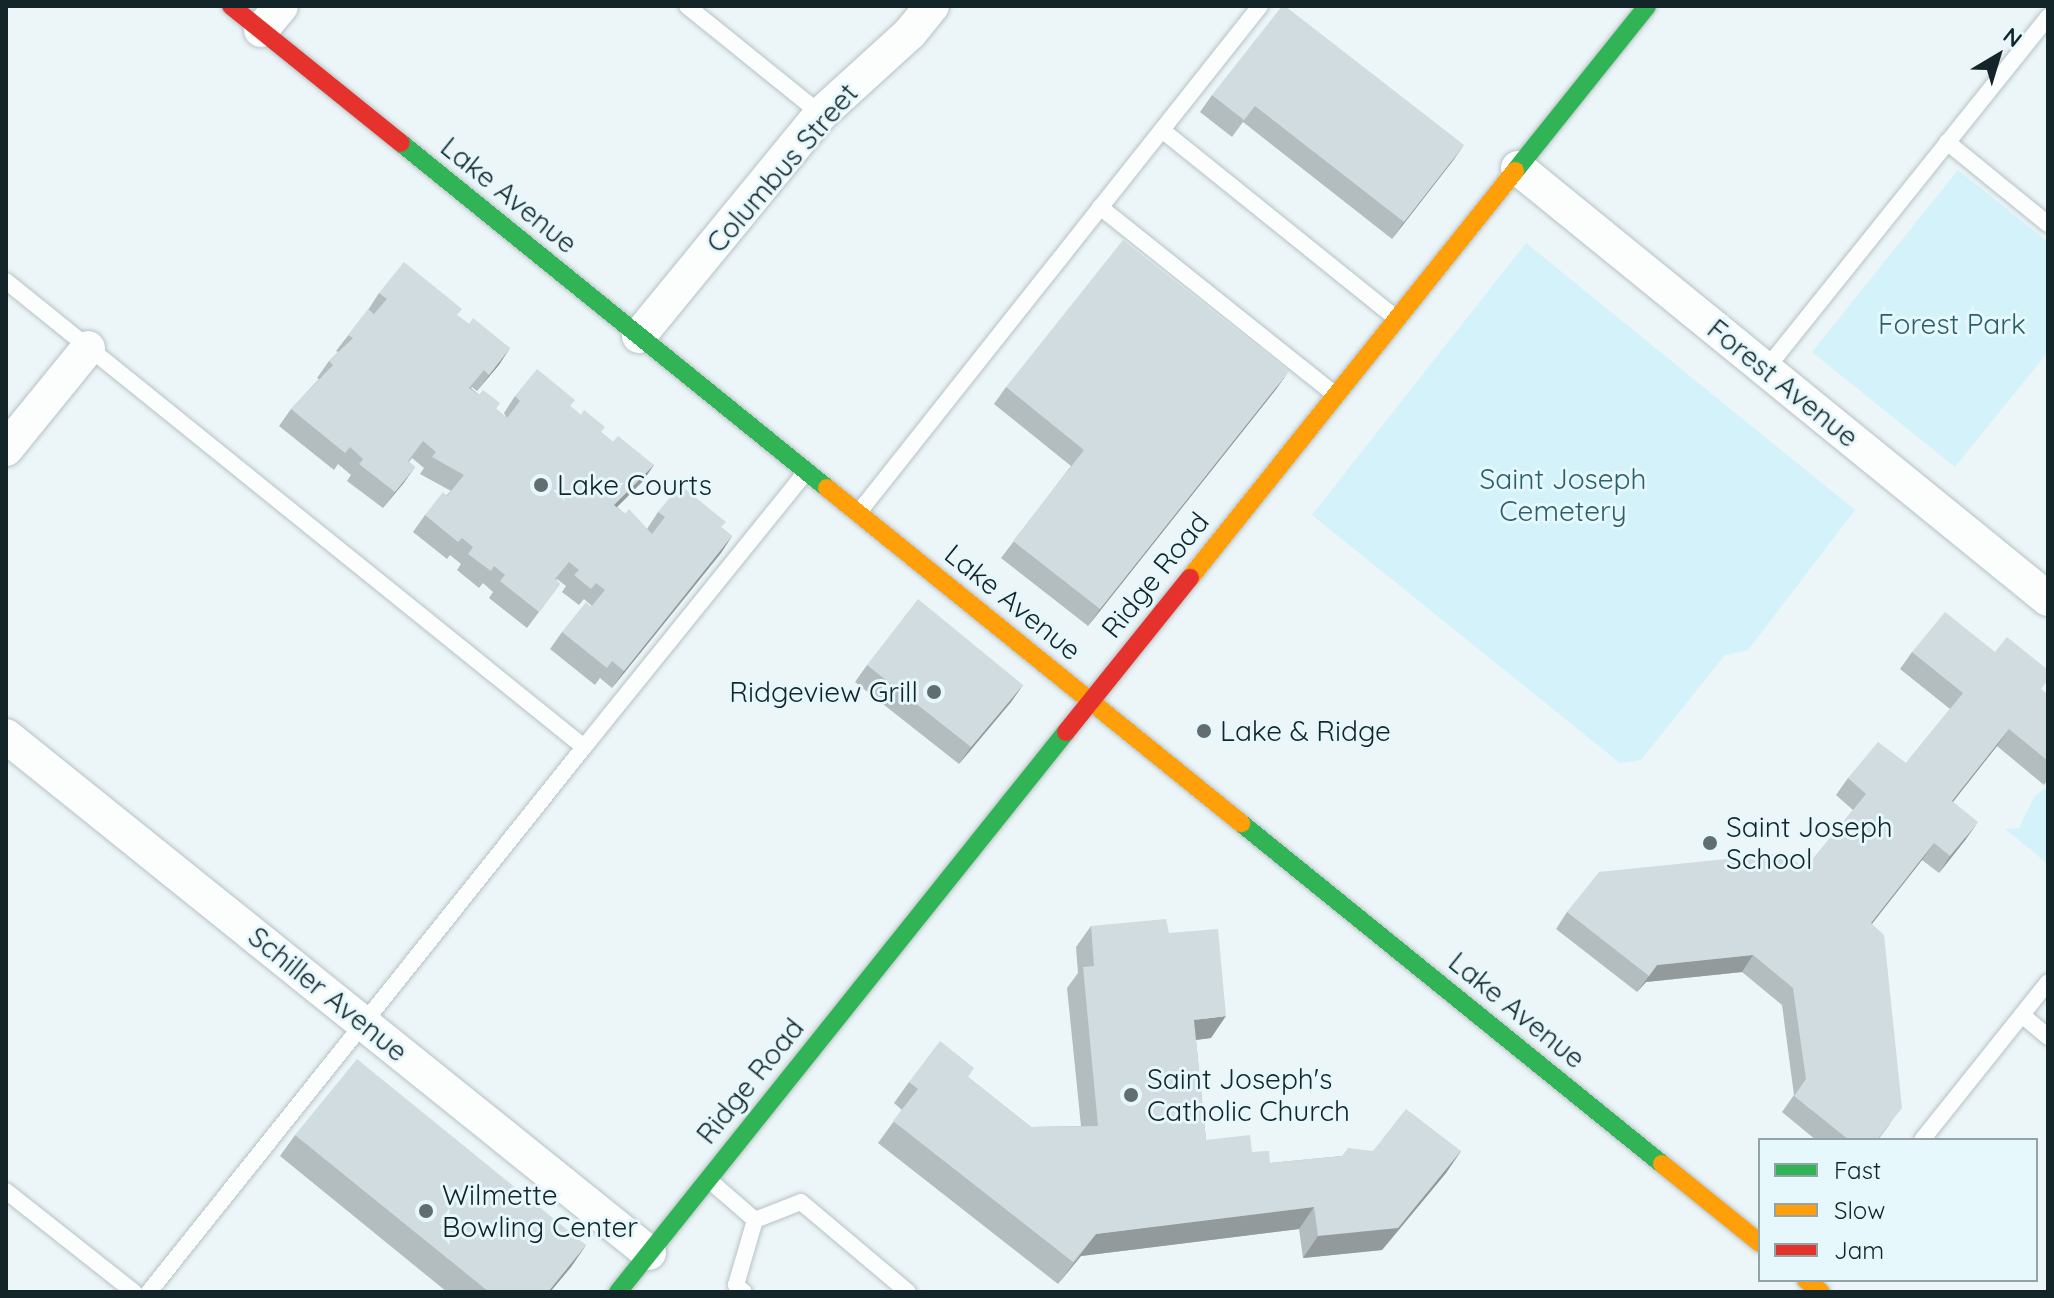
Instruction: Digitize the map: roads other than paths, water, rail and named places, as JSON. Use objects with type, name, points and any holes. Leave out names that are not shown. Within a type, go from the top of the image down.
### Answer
[{"type":"main road","name":"Lake Avenue","points":[[231,6],[271,18],[639,336],[1758,1241]]},
{"type":"main road","name":"Ridge Road","points":[[618,1292],[1647,6]]},
{"type":"street","name":"Columbus Street","points":[[639,336],[821,114],[910,33],[932,6]]},
{"type":"street","name":"Forest Avenue","points":[[1518,168],[2048,599]]},
{"type":"street","points":[[6,449],[88,348]]},
{"type":"street","name":"Schiller Avenue","points":[[6,736],[649,1253]]},
{"type":"lane","points":[[687,6],[821,114]]},
{"type":"lane","points":[[858,513],[1260,6]]},
{"type":"lane","points":[[1766,369],[2048,17]]},
{"type":"lane","points":[[1162,130],[1397,319]]},
{"type":"lane","points":[[1947,142],[2048,224]]},
{"type":"lane","points":[[1100,207],[1336,396]]},
{"type":"lane","points":[[6,281],[584,747]]},
{"type":"lane","points":[[149,1292],[806,471]]},
{"type":"lane","points":[[1924,1138],[2048,982]]},
{"type":"lane","points":[[2022,1015],[2048,1037]]},
{"type":"lane","points":[[708,1179],[755,1220]]},
{"type":"lane","points":[[6,1191],[134,1292]]},
{"type":"lane","points":[[755,1220],[801,1202],[908,1292]]},
{"type":"lane","points":[[744,1292],[736,1285],[755,1220]]},
{"type":"place","name":"Lake Courts","points":[[541,485]]},
{"type":"place","name":"Ridgeview Grill","points":[[934,692]]},
{"type":"place","name":"Lake & Ridge","points":[[1204,731]]},
{"type":"place","name":"Saint Joseph School","points":[[1710,843]]},
{"type":"place","name":"Saint Joseph's Catholic Church","points":[[1131,1095]]},
{"type":"place","name":"Wilmette Bowling Center","points":[[426,1211]]},
{"type":"park label","name":"Forest Park","points":[[1952,324]]},
{"type":"park label","name":"Saint Joseph Cemetery","points":[[1563,495]]}]
